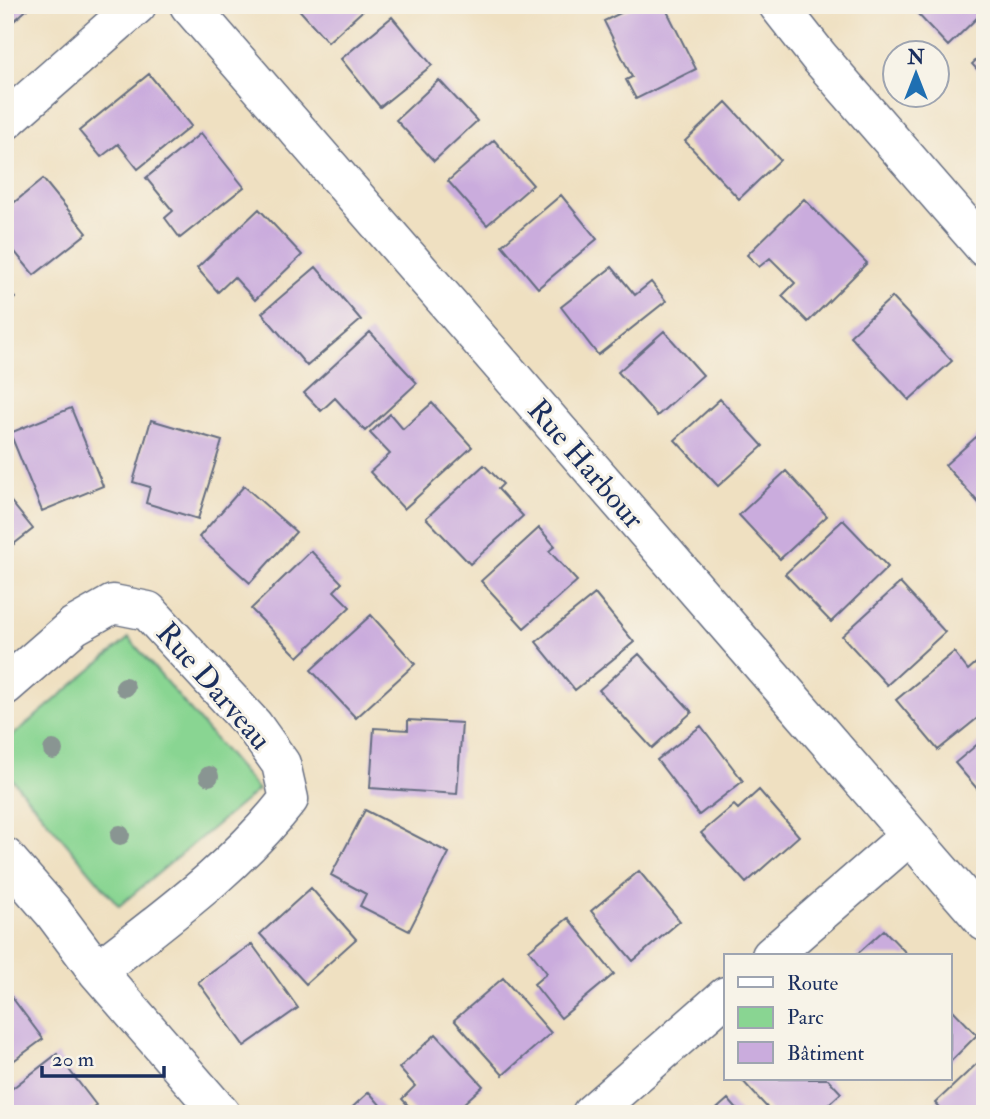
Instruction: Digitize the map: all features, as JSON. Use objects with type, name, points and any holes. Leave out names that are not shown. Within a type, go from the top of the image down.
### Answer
[{"type":"street","points":[[5,121],[138,5]]},
{"type":"street","name":"Rue Harbour","points":[[189,5],[985,922]]},
{"type":"street","points":[[778,5],[985,248]]},
{"type":"street","name":"Rue Darveau","points":[[5,686],[74,626],[113,604],[148,611],[254,726],[281,764],[289,799],[258,838],[212,881],[97,971]]},
{"type":"street","points":[[773,954],[908,836]]},
{"type":"street","points":[[5,857],[54,912],[97,971],[221,1114]]},
{"type":"street","points":[[591,1114],[724,998]]},
{"type":"green space","points":[[129,638],[258,790],[119,906],[5,771],[5,742]]},
{"type":"building","points":[[5,5],[32,5],[14,21],[5,12]]},
{"type":"building","points":[[295,5],[369,5],[328,42]]},
{"type":"building","points":[[637,5],[664,5],[696,69],[636,99],[626,80],[632,77],[604,21]]},
{"type":"building","points":[[921,5],[985,5],[985,10],[951,43],[951,38],[940,38],[915,11]]},
{"type":"building","points":[[392,17],[432,65],[380,107],[341,59]]},
{"type":"building","points":[[985,52],[985,78],[972,64]]},
{"type":"building","points":[[149,74],[191,126],[138,169],[118,144],[101,157],[79,131]]},
{"type":"building","points":[[439,80],[477,121],[434,161],[396,120]]},
{"type":"building","points":[[726,102],[780,160],[739,199],[685,141]]},
{"type":"building","points":[[201,133],[244,187],[180,238],[165,218],[173,211],[146,178]]},
{"type":"building","points":[[494,140],[533,185],[487,225],[448,181]]},
{"type":"building","points":[[43,179],[87,233],[34,275],[5,240],[5,210]]},
{"type":"building","points":[[561,195],[597,239],[538,288],[502,245]]},
{"type":"building","points":[[804,199],[867,263],[808,322],[782,296],[795,283],[770,258],[759,267],[747,255]]},
{"type":"building","points":[[259,209],[302,255],[255,300],[234,277],[218,292],[197,268]]},
{"type":"building","points":[[316,267],[361,320],[307,366],[262,313]]},
{"type":"building","points":[[612,267],[635,295],[651,282],[666,301],[598,355],[561,307]]},
{"type":"building","points":[[5,287],[15,298],[5,307]]},
{"type":"building","points":[[892,297],[952,361],[909,400],[850,336]]},
{"type":"building","points":[[664,331],[703,375],[657,416],[618,372]]},
{"type":"building","points":[[370,332],[417,383],[365,431],[335,398],[321,411],[304,393]]},
{"type":"building","points":[[720,399],[763,446],[718,486],[675,440]]},
{"type":"building","points":[[432,403],[472,447],[404,509],[370,472],[390,454],[370,433],[390,414],[403,429]]},
{"type":"building","points":[[71,408],[103,486],[42,511],[10,433]]},
{"type":"building","points":[[151,420],[222,441],[198,519],[146,503],[150,487],[133,482]]},
{"type":"building","points":[[985,429],[985,510],[945,465]]},
{"type":"building","points":[[484,465],[503,484],[498,489],[523,516],[470,564],[426,518]]},
{"type":"building","points":[[786,471],[827,516],[780,559],[739,515]]},
{"type":"building","points":[[244,486],[296,532],[250,583],[199,537]]},
{"type":"building","points":[[5,494],[33,529],[5,551]]},
{"type":"building","points":[[843,520],[888,567],[831,622],[785,574]]},
{"type":"building","points":[[539,528],[555,546],[549,551],[577,581],[524,628],[481,581]]},
{"type":"building","points":[[311,551],[342,583],[334,591],[350,607],[298,657],[251,609]]},
{"type":"building","points":[[900,583],[945,632],[887,685],[842,636]]},
{"type":"building","points":[[595,594],[634,642],[575,690],[536,642]]},
{"type":"building","points":[[371,615],[415,664],[356,718],[311,670]]},
{"type":"building","points":[[954,652],[968,670],[976,663],[985,674],[985,712],[938,750],[896,700]]},
{"type":"building","points":[[639,654],[692,712],[652,748],[599,690]]},
{"type":"building","points":[[408,720],[462,723],[457,794],[370,788],[374,728],[408,730]]},
{"type":"building","points":[[701,726],[743,781],[699,815],[657,760]]},
{"type":"building","points":[[985,738],[985,798],[955,763]]},
{"type":"building","points":[[759,790],[799,836],[746,883],[701,833],[734,805],[738,809]]},
{"type":"building","points":[[365,810],[449,853],[409,931],[360,906],[366,894],[331,875]]},
{"type":"building","points":[[639,871],[680,921],[633,961],[591,911]]},
{"type":"building","points":[[311,888],[356,939],[306,984],[260,934]]},
{"type":"building","points":[[568,918],[614,974],[561,1018],[534,984],[547,973],[529,950]]},
{"type":"building","points":[[884,930],[907,954],[857,954]]},
{"type":"building","points":[[252,944],[298,1008],[244,1046],[198,982]]},
{"type":"building","points":[[503,978],[551,1033],[503,1075],[454,1020]]},
{"type":"building","points":[[5,988],[43,1039],[5,1067]]},
{"type":"building","points":[[951,1008],[977,1035],[951,1061]]},
{"type":"building","points":[[436,1034],[483,1086],[452,1114],[416,1114],[402,1099],[415,1086],[399,1068]]},
{"type":"building","points":[[57,1054],[96,1105],[84,1114],[10,1114],[5,1108],[5,1094]]},
{"type":"building","points":[[985,1056],[985,1114],[945,1114],[935,1103]]},
{"type":"building","points":[[742,1080],[829,1080],[841,1093],[818,1114],[773,1114]]},
{"type":"building","points":[[369,1092],[388,1114],[345,1114]]},
{"type":"building","points":[[728,1099],[741,1114],[711,1114]]}]
